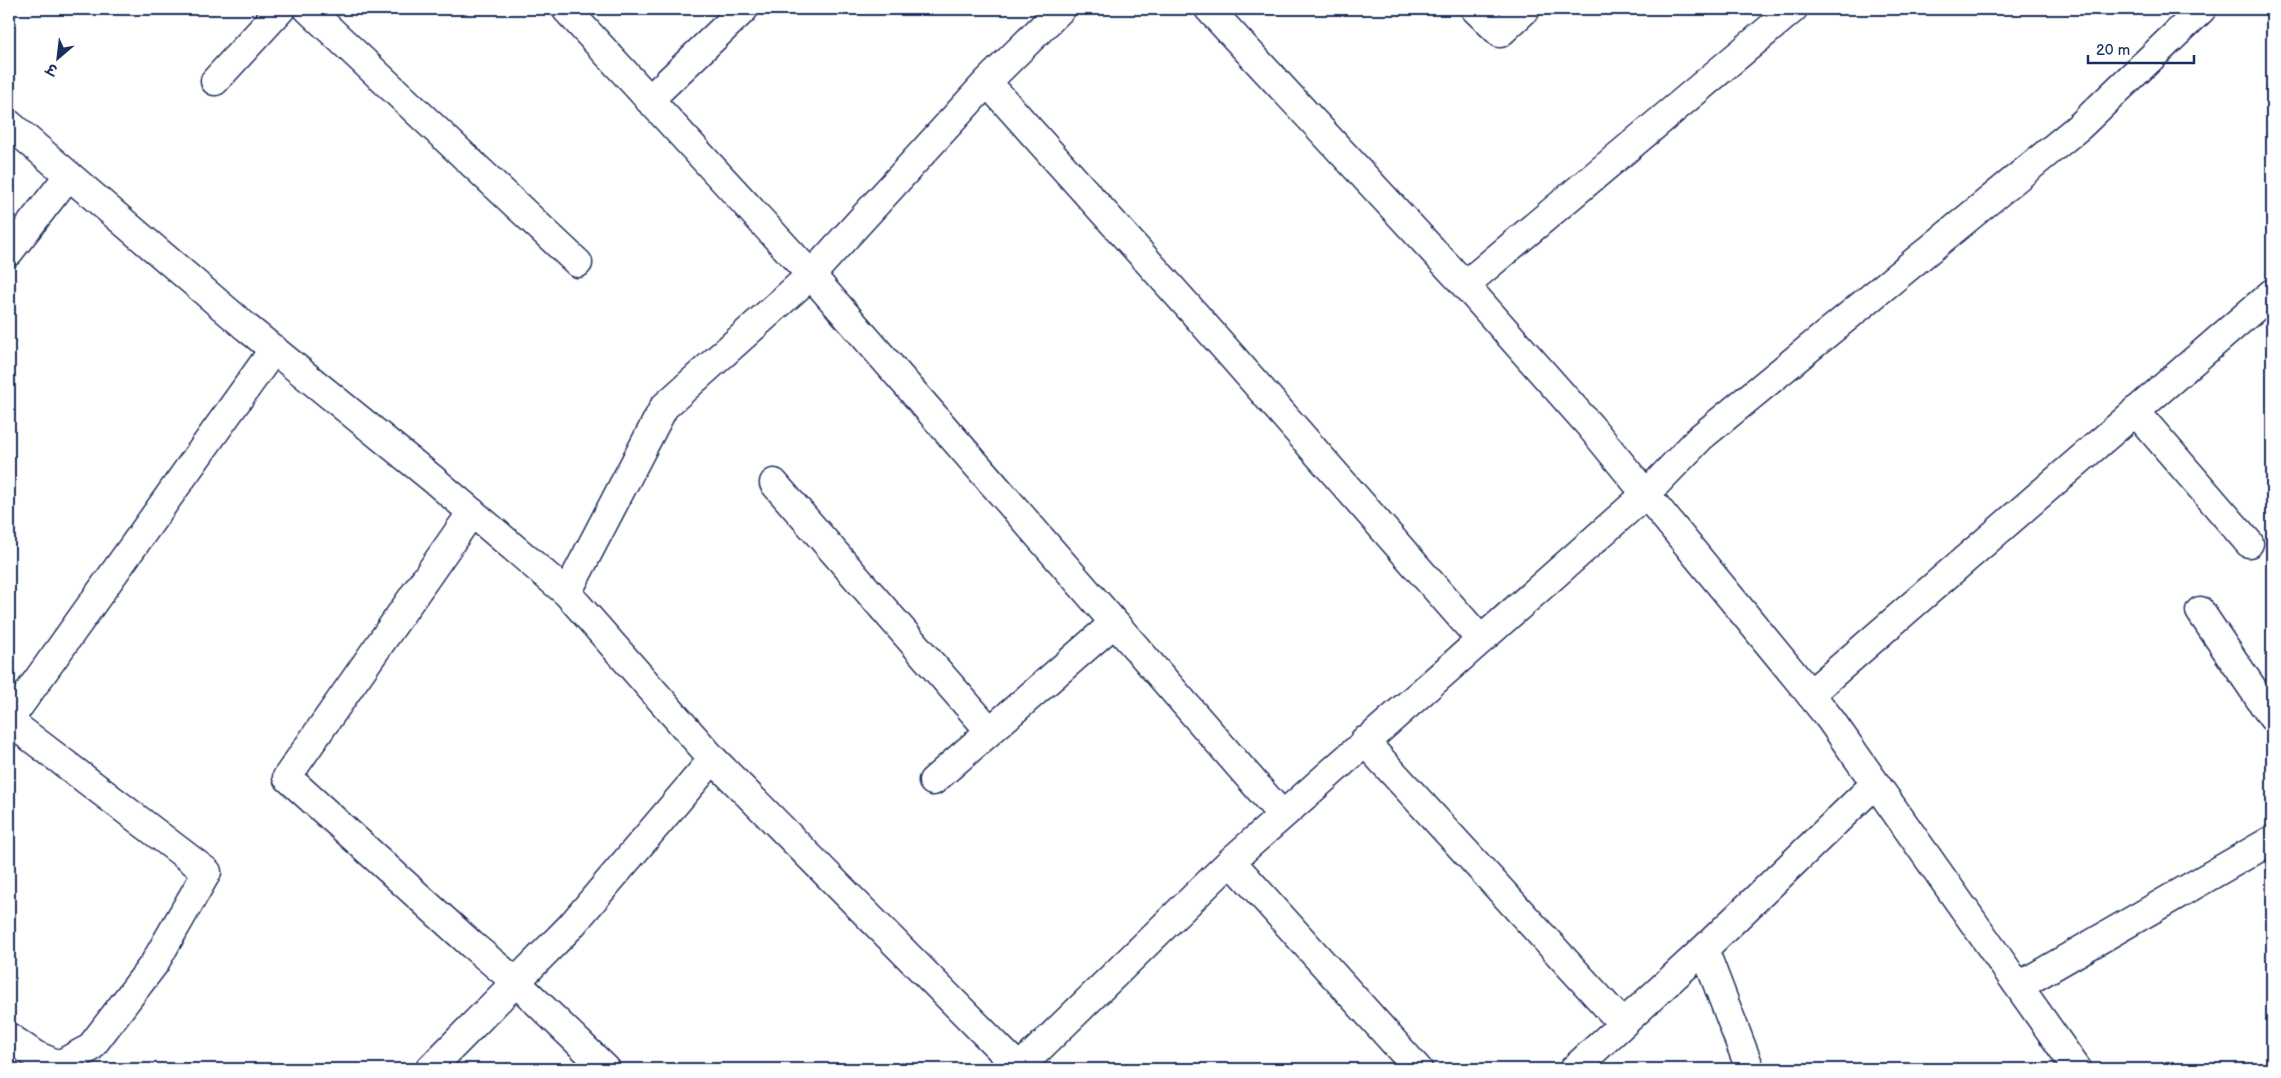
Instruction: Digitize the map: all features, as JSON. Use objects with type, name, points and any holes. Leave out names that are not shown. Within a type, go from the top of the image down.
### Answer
[{"type":"street","points":[[215,81],[281,9]]},
{"type":"street","points":[[308,9],[578,263]]},
{"type":"street","points":[[566,9],[811,275],[1282,815]]},
{"type":"street","points":[[649,100],[744,9]]},
{"type":"street","points":[[567,593],[664,407],[811,275],[987,82],[1061,9]]},
{"type":"street","points":[[1209,9],[1465,285],[1590,426],[1810,694],[1830,719],[1874,784],[2077,1069]]},
{"type":"street","points":[[1475,9],[1500,33],[1526,9]]},
{"type":"street","points":[[1465,285],[1793,9]]},
{"type":"street","points":[[9,124],[274,350],[472,512],[567,593],[713,759],[1020,1068],[1231,861],[1364,741],[1646,494],[1701,437],[2080,126],[2202,9]]},
{"type":"street","points":[[987,82],[1194,313],[1480,639]]},
{"type":"street","points":[[9,252],[70,175]]},
{"type":"street","points":[[1810,694],[2272,293]]},
{"type":"street","points":[[9,1037],[35,1055],[59,1065],[90,1048],[154,964],[208,872],[9,720],[92,601],[274,350]]},
{"type":"street","points":[[2135,411],[2249,543]]},
{"type":"street","points":[[774,483],[990,731]]},
{"type":"street","points":[[472,512],[287,777],[472,945],[516,982],[606,1069]]},
{"type":"street","points":[[2200,611],[2272,717]]},
{"type":"street","points":[[933,781],[1114,623]]},
{"type":"street","points":[[1364,741],[1623,1024]]},
{"type":"street","points":[[430,1069],[570,927],[713,759]]},
{"type":"street","points":[[1574,1069],[1704,949],[1874,784]]},
{"type":"street","points":[[2019,986],[2272,840]]},
{"type":"street","points":[[1231,861],[1418,1069]]},
{"type":"street","points":[[1704,949],[1750,1069]]}]
